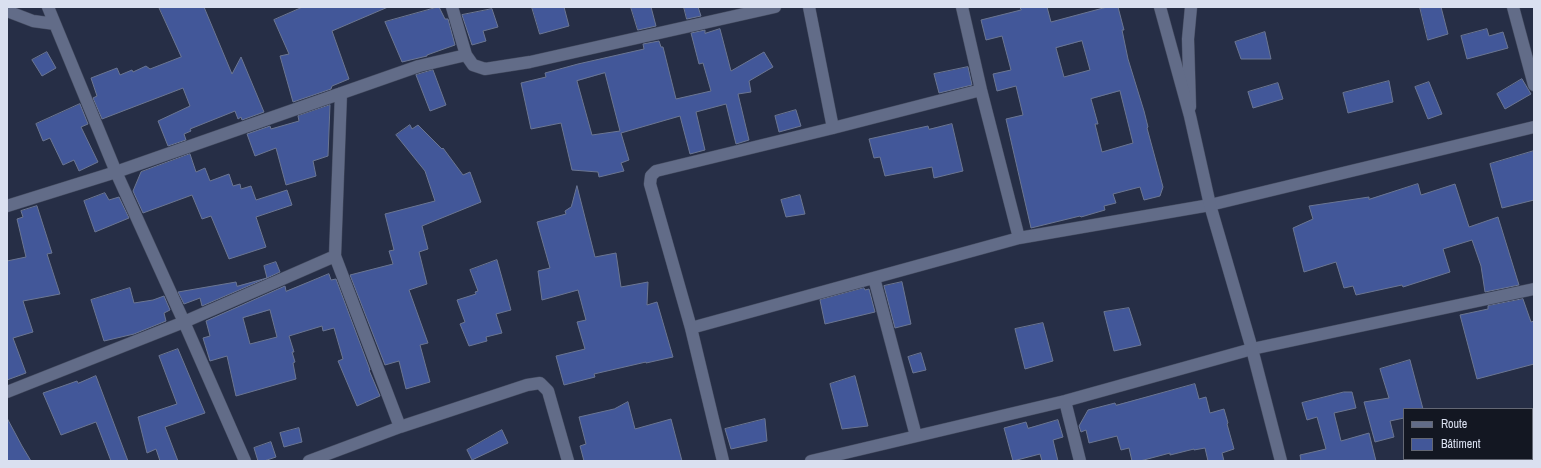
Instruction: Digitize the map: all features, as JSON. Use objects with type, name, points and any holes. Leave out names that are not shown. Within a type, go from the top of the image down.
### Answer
[{"type":"street","points":[[8,7],[7,10],[33,21],[55,24]]},
{"type":"street","points":[[48,7],[116,172],[245,461]]},
{"type":"street","points":[[452,7],[466,55],[473,65],[485,69],[530,62],[775,7]]},
{"type":"street","points":[[809,7],[833,128]]},
{"type":"street","points":[[962,7],[981,90],[1019,238]]},
{"type":"street","points":[[1160,7],[1190,116],[1210,205],[1252,349],[1281,461]]},
{"type":"street","points":[[1190,116],[1188,39],[1191,7]]},
{"type":"street","points":[[1513,7],[1534,85]]},
{"type":"street","points":[[7,206],[116,172],[420,66],[466,55]]},
{"type":"street","points":[[723,461],[691,328],[650,184],[651,176],[656,171],[981,90]]},
{"type":"street","points":[[341,93],[335,256],[400,427]]},
{"type":"street","points":[[691,328],[1019,238],[1210,205],[1534,127]]},
{"type":"street","points":[[7,392],[184,322],[335,256]]},
{"type":"street","points":[[874,278],[916,436]]},
{"type":"street","points":[[811,461],[1065,401],[1252,349],[1534,289]]},
{"type":"street","points":[[310,461],[400,427],[527,385],[540,383],[548,391],[568,461]]},
{"type":"street","points":[[1065,401],[1080,461]]},
{"type":"building","points":[[159,7],[204,7],[232,74],[241,57],[264,112],[242,120],[241,117],[238,119],[235,111],[190,129],[191,131],[184,134],[186,140],[168,146],[158,121],[190,106],[183,88],[102,119],[93,98],[97,96],[91,78],[117,68],[120,75],[132,70],[133,72],[146,66],[150,69],[181,57]]},
{"type":"building","points":[[303,7],[388,7],[332,31],[349,79],[332,86],[331,89],[293,102],[280,56],[289,54],[274,20]]},
{"type":"building","points":[[439,7],[445,19],[448,19],[455,45],[427,56],[402,62],[385,22]]},
{"type":"building","points":[[532,7],[564,7],[569,26],[540,34]]},
{"type":"building","points":[[631,7],[651,7],[656,26],[638,30]]},
{"type":"building","points":[[684,7],[698,7],[701,16],[687,19]]},
{"type":"building","points":[[1020,7],[1047,7],[1051,22],[1107,7],[1118,7],[1124,30],[1122,30],[1128,59],[1144,111],[1147,128],[1163,187],[1160,196],[1144,200],[1140,187],[1113,194],[1116,203],[1104,206],[1105,210],[1031,228],[1006,119],[1023,115],[1016,86],[997,91],[993,74],[1011,70],[1002,36],[986,40],[981,20],[1021,10]],"holes":[[[1082,41],[1090,70],[1064,77],[1056,48]],[[1120,91],[1133,143],[1102,152],[1095,124],[1098,124],[1091,99]]]},
{"type":"building","points":[[1420,7],[1441,7],[1448,34],[1428,40]]},
{"type":"building","points":[[492,9],[498,27],[483,31],[486,41],[472,45],[462,15]]},
{"type":"building","points":[[720,29],[731,71],[764,52],[773,67],[749,81],[751,92],[738,94],[749,140],[736,144],[726,104],[696,112],[705,150],[690,154],[680,116],[621,133],[629,160],[621,163],[624,171],[599,177],[598,172],[572,170],[561,123],[531,129],[521,83],[546,77],[545,73],[644,49],[643,44],[659,41],[661,47],[663,47],[676,99],[711,91],[703,63],[699,64],[691,33],[705,30],[705,33]],"holes":[[[605,73],[620,131],[592,135],[577,81]]]},
{"type":"building","points":[[1487,29],[1489,36],[1503,32],[1508,48],[1467,59],[1461,36]]},
{"type":"building","points":[[1265,32],[1271,59],[1241,59],[1235,42]]},
{"type":"building","points":[[47,52],[56,68],[42,76],[32,60]]},
{"type":"building","points":[[968,67],[972,85],[939,93],[934,74]]},
{"type":"building","points":[[433,70],[446,105],[430,111],[416,75]]},
{"type":"building","points":[[1522,79],[1531,94],[1505,109],[1497,94]]},
{"type":"building","points":[[1389,81],[1393,102],[1348,113],[1343,93]]},
{"type":"building","points":[[1429,82],[1442,114],[1428,119],[1415,87]]},
{"type":"building","points":[[1278,83],[1283,99],[1253,108],[1248,92]]},
{"type":"building","points":[[80,104],[88,124],[81,127],[98,162],[79,171],[74,160],[63,165],[50,138],[43,141],[36,124]]},
{"type":"building","points":[[330,105],[328,156],[313,161],[316,176],[286,185],[276,148],[255,156],[247,134],[270,126],[271,129],[299,121],[298,116]]},
{"type":"building","points":[[796,110],[801,126],[779,132],[775,116]]},
{"type":"building","points":[[952,124],[963,171],[934,178],[932,167],[885,176],[880,157],[874,158],[869,139],[928,126],[929,129]]},
{"type":"building","points":[[410,125],[412,129],[418,125],[442,149],[443,148],[463,175],[470,172],[481,202],[422,226],[428,249],[419,252],[427,284],[409,290],[428,343],[420,345],[430,382],[406,389],[399,361],[385,365],[350,275],[393,264],[389,251],[394,250],[385,214],[435,201],[425,171],[396,135]]},
{"type":"building","points":[[1534,151],[1534,200],[1502,208],[1490,164]]},
{"type":"building","points":[[190,154],[196,172],[205,168],[210,181],[229,174],[233,186],[240,184],[241,189],[251,186],[256,200],[287,190],[292,205],[256,217],[266,247],[229,259],[211,216],[202,219],[192,195],[143,213],[133,191],[141,172]]},
{"type":"building","points":[[1418,184],[1421,195],[1455,184],[1469,227],[1498,217],[1519,285],[1485,292],[1481,266],[1472,240],[1443,249],[1450,272],[1403,287],[1402,285],[1356,295],[1353,286],[1344,288],[1336,262],[1304,272],[1293,228],[1313,219],[1309,206],[1369,197],[1369,199]]},
{"type":"building","points":[[577,186],[595,257],[616,253],[621,287],[648,282],[647,305],[657,302],[673,357],[594,374],[595,377],[564,385],[556,356],[585,349],[577,322],[586,320],[578,290],[542,300],[538,271],[550,268],[537,222],[566,214],[565,211],[571,207]]},
{"type":"building","points":[[105,193],[109,200],[119,197],[129,218],[95,232],[84,201]]},
{"type":"building","points":[[800,195],[805,214],[786,217],[781,200]]},
{"type":"building","points":[[37,206],[52,253],[47,254],[60,294],[23,301],[33,332],[13,338],[26,373],[7,380],[7,261],[26,257],[17,219],[23,217],[21,211]]},
{"type":"building","points":[[497,260],[511,310],[496,314],[502,333],[486,337],[487,341],[469,346],[460,324],[465,322],[457,300],[476,294],[475,292],[478,291],[470,270]]},
{"type":"building","points":[[276,262],[280,272],[267,278],[264,266]]},
{"type":"building","points":[[329,274],[331,280],[336,279],[380,396],[357,406],[338,361],[343,359],[334,328],[323,331],[322,326],[289,336],[294,352],[292,352],[295,362],[293,363],[296,379],[236,396],[227,356],[210,361],[203,338],[210,336],[206,321],[285,286],[286,291]],"holes":[[[270,310],[277,337],[250,344],[243,318]]]},
{"type":"building","points":[[267,278],[202,306],[200,298],[184,304],[178,292],[236,282],[237,286]]},
{"type":"building","points":[[902,282],[911,324],[895,328],[884,286]]},
{"type":"building","points":[[130,288],[134,303],[153,300],[164,296],[170,310],[164,313],[166,321],[134,334],[104,341],[91,300]]},
{"type":"building","points":[[864,288],[865,290],[869,289],[875,312],[825,324],[820,300]]},
{"type":"building","points":[[1523,299],[1531,322],[1534,321],[1534,364],[1477,379],[1460,315],[1488,309],[1488,306]]},
{"type":"building","points":[[1129,308],[1141,345],[1114,351],[1104,312]]},
{"type":"building","points":[[1043,323],[1053,361],[1025,369],[1015,329]]},
{"type":"building","points":[[178,349],[205,413],[165,427],[178,461],[160,461],[156,449],[147,453],[138,417],[177,404],[159,356]]},
{"type":"building","points":[[921,353],[926,370],[913,373],[908,357]]},
{"type":"building","points":[[1410,360],[1423,408],[1403,408],[1403,418],[1390,421],[1394,437],[1375,442],[1364,402],[1389,398],[1380,369]]},
{"type":"building","points":[[96,376],[128,461],[111,461],[96,422],[61,435],[43,393]]},
{"type":"building","points":[[855,376],[868,426],[842,429],[830,384]]},
{"type":"building","points":[[1195,384],[1199,399],[1206,397],[1210,413],[1224,409],[1234,449],[1222,453],[1224,461],[1208,461],[1205,448],[1170,455],[1170,453],[1140,461],[1132,461],[1129,448],[1121,450],[1117,436],[1089,443],[1086,430],[1081,432],[1079,426],[1088,410],[1115,403],[1116,405]]},
{"type":"building","points":[[1344,392],[1352,392],[1356,408],[1334,413],[1341,441],[1369,433],[1376,461],[1301,461],[1300,455],[1326,449],[1317,417],[1307,420],[1302,403]]},
{"type":"building","points":[[628,402],[635,429],[671,419],[682,461],[584,461],[580,446],[586,444],[579,417],[614,409]]},
{"type":"building","points":[[7,418],[22,446],[31,461],[7,461]]},
{"type":"building","points":[[765,419],[767,441],[731,449],[725,429]]},
{"type":"building","points":[[1058,420],[1063,437],[1053,440],[1058,461],[1042,461],[1040,454],[1013,461],[1004,428],[1026,422],[1028,428]]},
{"type":"building","points":[[299,428],[302,442],[284,447],[280,433]]},
{"type":"building","points":[[502,430],[508,443],[472,460],[467,450]]},
{"type":"building","points":[[271,442],[276,457],[264,461],[258,461],[254,448]]}]
